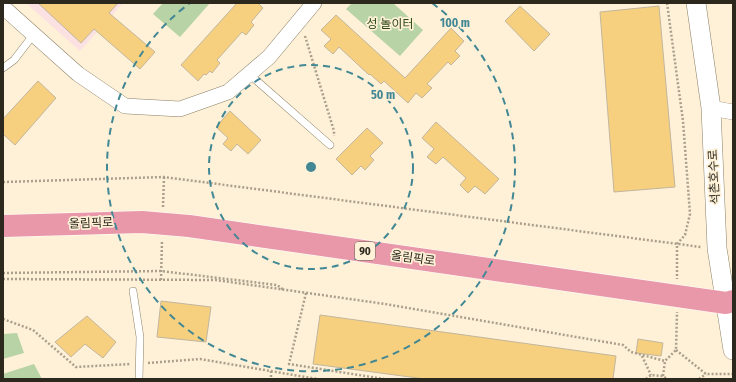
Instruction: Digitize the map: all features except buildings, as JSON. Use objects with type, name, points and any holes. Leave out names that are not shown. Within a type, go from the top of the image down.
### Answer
[{"type":"main road","name":"올림픽로","points":[[3,226],[142,222],[189,226],[731,304]]},
{"type":"street","points":[[3,7],[78,74],[125,106],[180,109],[228,92],[269,57],[314,3]]},
{"type":"street","name":"석촌호수로","points":[[696,3],[711,108],[717,248],[731,304],[733,350]]},
{"type":"street","points":[[711,108],[733,112]]},
{"type":"lane","points":[[3,68],[14,60],[34,34]]},
{"type":"lane","points":[[249,74],[330,145]]},
{"type":"lane","points":[[133,291],[140,337],[140,379]]},
{"type":"path","points":[[663,376],[665,361],[676,350],[678,296],[677,244],[685,235],[690,214],[683,121],[667,3]]},
{"type":"path","points":[[300,20],[320,90],[334,130],[330,145]]},
{"type":"path","points":[[3,182],[164,177],[717,248]]},
{"type":"path","points":[[3,273],[161,271],[277,285],[284,290]]},
{"type":"path","points":[[3,279],[216,280],[385,304],[623,345],[631,352],[665,361]]},
{"type":"path","points":[[306,293],[289,364],[384,379]]},
{"type":"path","points":[[3,319],[33,330],[76,367],[200,359],[317,379]]},
{"type":"path","points":[[676,350],[706,374],[707,379]]},
{"type":"path","points":[[642,356],[651,375]]},
{"type":"path","points":[[271,371],[271,379]]},
{"type":"path","points":[[699,379],[706,374],[733,374]]},
{"type":"path","points":[[646,379],[651,375],[663,376],[668,379]]},
{"type":"shaded area","points":[[26,3],[123,3],[80,51]]},
{"type":"green space","points":[[163,3],[210,3],[180,37],[153,14]]},
{"type":"green space","name":"성 놀이터","points":[[352,3],[393,3],[423,30],[400,56],[346,9]]},
{"type":"green space","points":[[17,333],[24,353],[3,359],[3,334]]},
{"type":"green space","points":[[34,364],[42,379],[3,379],[3,374]]}]
